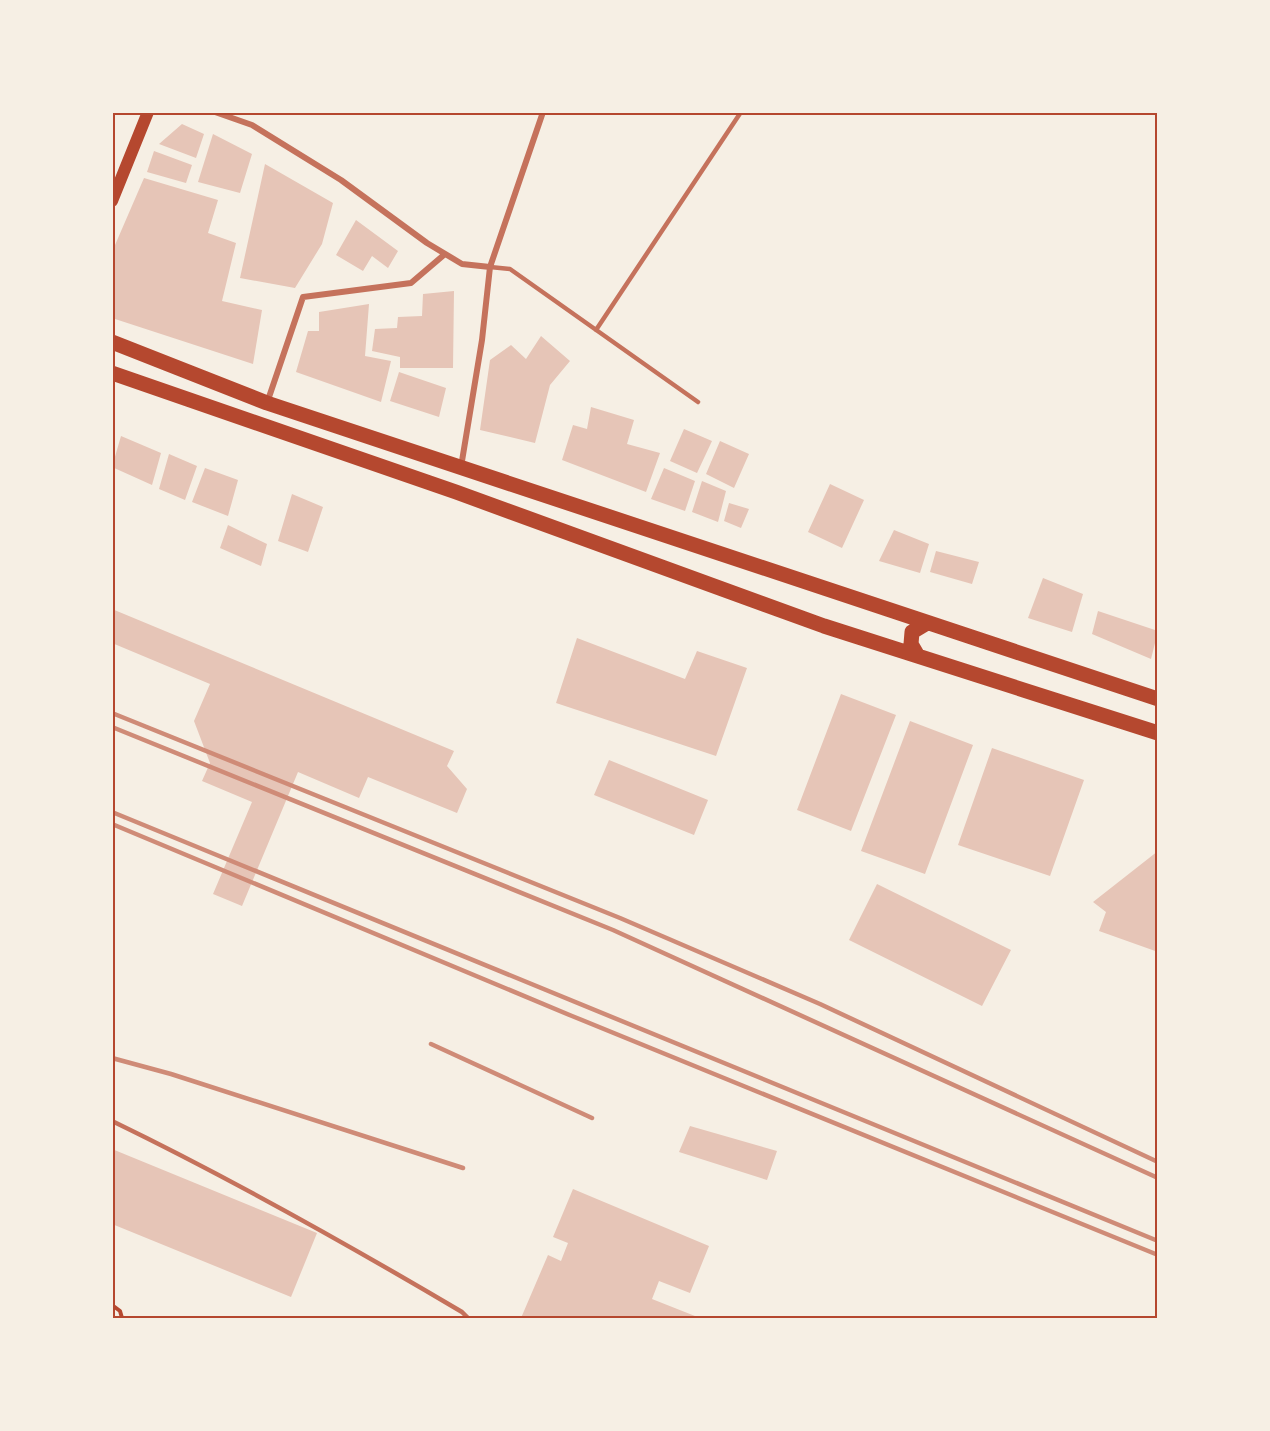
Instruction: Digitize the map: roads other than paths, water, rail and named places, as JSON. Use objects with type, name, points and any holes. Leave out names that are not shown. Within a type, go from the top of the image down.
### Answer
[{"type":"main road","points":[[112,201],[148,112]]},
{"type":"main road","points":[[112,342],[267,403],[1158,699]]},
{"type":"main road","points":[[112,373],[456,492],[824,626],[1158,733]]},
{"type":"main road","points":[[918,656],[911,644],[912,632],[927,623]]},
{"type":"street","points":[[215,112],[252,125],[341,180],[462,264],[490,267]]},
{"type":"street","points":[[461,467],[482,340],[490,267],[543,112]]},
{"type":"street","points":[[267,403],[303,297],[411,283],[445,254]]},
{"type":"lane","points":[[596,330],[741,112]]},
{"type":"lane","points":[[490,267],[510,269],[698,402]]},
{"type":"lane","points":[[112,1121],[199,1163],[334,1236],[462,1312],[468,1318]]},
{"type":"railway","points":[[112,713],[620,918],[820,1004],[1158,1162]]},
{"type":"railway","points":[[112,727],[613,930],[1158,1178]]},
{"type":"railway","points":[[112,812],[1158,1241]]},
{"type":"railway","points":[[112,824],[572,1016],[1158,1255]]},
{"type":"railway","points":[[431,1044],[592,1118]]},
{"type":"railway","points":[[112,1058],[171,1074],[463,1168]]}]
